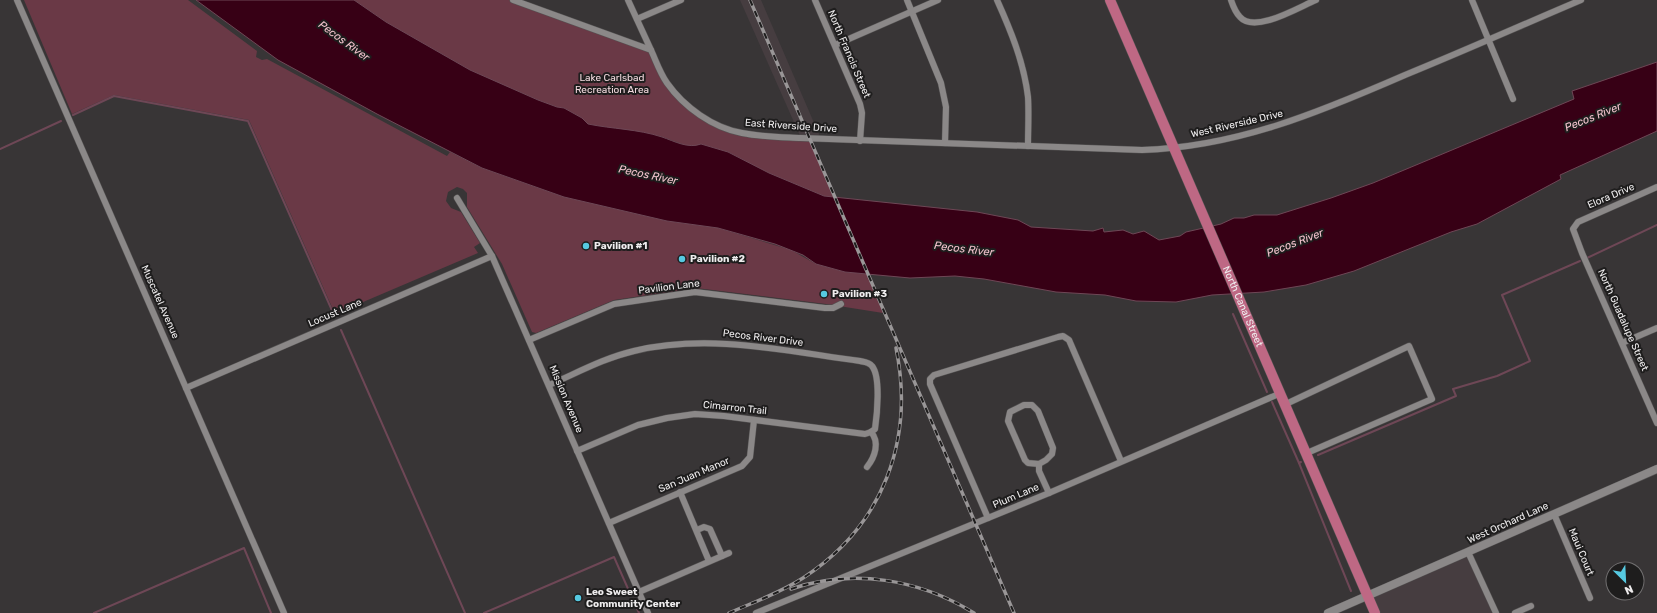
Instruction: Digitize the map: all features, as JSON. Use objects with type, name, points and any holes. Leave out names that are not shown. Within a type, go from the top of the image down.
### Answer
[{"type":"main road","name":"North Canal Street","points":[[1110,0],[1175,148],[1178,160],[1241,306],[1286,404],[1375,613]]},
{"type":"street","name":"Muscatel Avenue","points":[[17,0],[284,613]]},
{"type":"street","points":[[513,0],[651,50]]},
{"type":"street","name":"East Riverside Drive","points":[[628,0],[666,82],[681,99],[702,116],[725,128],[742,133],[764,136],[860,141],[945,143]]},
{"type":"street","points":[[637,19],[681,0]]},
{"type":"street","name":"North Francis Street","points":[[816,0],[860,104],[862,113],[860,141]]},
{"type":"street","points":[[906,0],[941,83],[946,108],[945,143]]},
{"type":"street","points":[[835,45],[938,0]]},
{"type":"street","points":[[997,0],[1017,49],[1025,78],[1029,109],[1028,146]]},
{"type":"street","points":[[1231,0],[1240,17],[1256,24],[1316,0]]},
{"type":"street","points":[[1472,0],[1513,99]]},
{"type":"street","name":"West Riverside Drive","points":[[945,143],[1142,150],[1175,148],[1256,132],[1312,115],[1581,0]]},
{"type":"street","name":"Elora Drive","points":[[1574,225],[1657,187]]},
{"type":"street","name":"Mission Avenue","points":[[457,198],[492,256],[648,613]]},
{"type":"street","name":"North Guadalupe Street","points":[[1574,225],[1574,233],[1657,423]]},
{"type":"street","name":"Locust Lane","points":[[186,388],[492,256]]},
{"type":"street","name":"Pavilion Lane","points":[[529,340],[614,304],[695,292],[825,308],[833,308],[841,304]]},
{"type":"street","points":[[1622,343],[1657,328]]},
{"type":"street","points":[[988,518],[930,384],[930,379],[934,375],[1058,337],[1066,338],[1069,340],[1121,462]]},
{"type":"street","name":"Pecos River Drive","points":[[549,385],[606,360],[632,351],[687,343],[719,343],[868,362],[874,370],[877,406],[875,429],[871,432],[875,436],[876,447],[872,461],[868,467]]},
{"type":"street","points":[[1286,404],[1409,346],[1432,399],[1307,453]]},
{"type":"street","name":"Plum Lane","points":[[756,613],[1049,493],[1281,393]]},
{"type":"street","points":[[1024,405],[1032,405],[1038,411],[1053,448],[1050,458],[1038,464],[1031,464],[1025,460],[1008,421],[1010,412],[1024,405]]},
{"type":"street","name":"Cimarron Trail","points":[[578,451],[638,425],[667,418],[703,414],[857,434],[871,432]]},
{"type":"street","name":"San Juan Manor","points":[[609,523],[746,462],[750,457],[754,420]]},
{"type":"street","points":[[1038,464],[1049,493]]},
{"type":"street","name":"West Orchard Lane","points":[[1328,613],[1657,469]]},
{"type":"street","points":[[680,492],[710,561]]},
{"type":"street","name":"Maui Court","points":[[1554,514],[1590,598]]},
{"type":"street","points":[[697,530],[704,527],[710,529],[722,556]]},
{"type":"street","points":[[1468,552],[1496,613]]},
{"type":"street","points":[[639,592],[729,553]]},
{"type":"street","points":[[1515,613],[1531,606]]},
{"type":"shaded area","points":[[740,0],[761,0],[821,139],[801,138]]},
{"type":"shaded area","points":[[1468,552],[1496,613],[1375,613],[1367,596]]},
{"type":"green space","points":[[24,0],[188,0],[257,51],[256,57],[262,60],[267,59],[447,156],[450,152],[482,168],[564,197],[667,221],[718,228],[791,250],[816,264],[845,272],[868,274],[883,313],[826,304],[696,288],[614,300],[536,333],[532,332],[502,264],[467,207],[467,193],[463,189],[457,187],[448,192],[446,201],[451,208],[461,212],[480,243],[474,247],[478,253],[335,314],[249,120],[114,95],[72,114]]},
{"type":"green space","name":"Lake Carlsbad Recreation Area","points":[[354,0],[513,0],[651,50],[660,72],[689,107],[734,131],[809,138],[836,198],[824,196],[769,173],[728,152],[701,144],[696,146],[685,145],[660,136],[588,124],[582,118],[564,108],[538,100],[470,70],[386,22]]},
{"type":"water","name":"Pecos River","points":[[196,0],[354,0],[386,22],[470,70],[538,100],[564,108],[582,118],[588,124],[644,132],[681,144],[691,146],[701,144],[728,152],[769,173],[824,196],[977,212],[1018,220],[1031,227],[1093,231],[1103,228],[1104,232],[1123,230],[1133,234],[1144,231],[1159,240],[1180,236],[1186,232],[1221,224],[1234,218],[1244,218],[1254,215],[1277,215],[1373,183],[1574,99],[1572,91],[1657,62],[1657,131],[1560,175],[1561,179],[1477,224],[1451,232],[1354,271],[1306,285],[1264,292],[1212,295],[1176,302],[1136,301],[1105,295],[1056,292],[984,279],[955,276],[910,278],[845,272],[816,264],[803,255],[775,244],[718,228],[667,221],[564,197],[482,168],[377,114],[278,60]]},
{"type":"waterway","points":[[73,115],[114,96],[248,121],[334,315]]},
{"type":"waterway","points":[[0,149],[61,121]]},
{"type":"waterway","points":[[1587,258],[1657,225]]},
{"type":"waterway","points":[[1318,455],[1456,396],[1453,389],[1497,376],[1530,361],[1502,295],[1580,261]]},
{"type":"waterway","points":[[1233,314],[1267,392]]},
{"type":"waterway","points":[[341,330],[465,613]]},
{"type":"waterway","points":[[1272,402],[1299,463],[1301,462]]},
{"type":"waterway","points":[[1299,463],[1351,591]]},
{"type":"waterway","points":[[94,613],[244,548],[271,613]]},
{"type":"waterway","points":[[484,613],[614,557],[629,591]]},
{"type":"waterway","points":[[633,600],[639,613]]},
{"type":"railway","points":[[750,0],[1014,613]]},
{"type":"railway","points":[[729,613],[776,593],[803,578],[831,557],[854,533],[873,507],[887,478],[896,447],[901,415],[901,382],[896,348]]},
{"type":"railway","points":[[791,589],[838,579],[862,578],[885,580],[931,592],[953,601],[974,613]]},
{"type":"place","name":"Pavilion #1","points":[[586,246]]},
{"type":"place","name":"Pavilion #2","points":[[682,259]]},
{"type":"place","name":"Pavilion #3","points":[[824,294]]},
{"type":"place","name":"Leo Sweet Community Center","points":[[578,598]]}]
